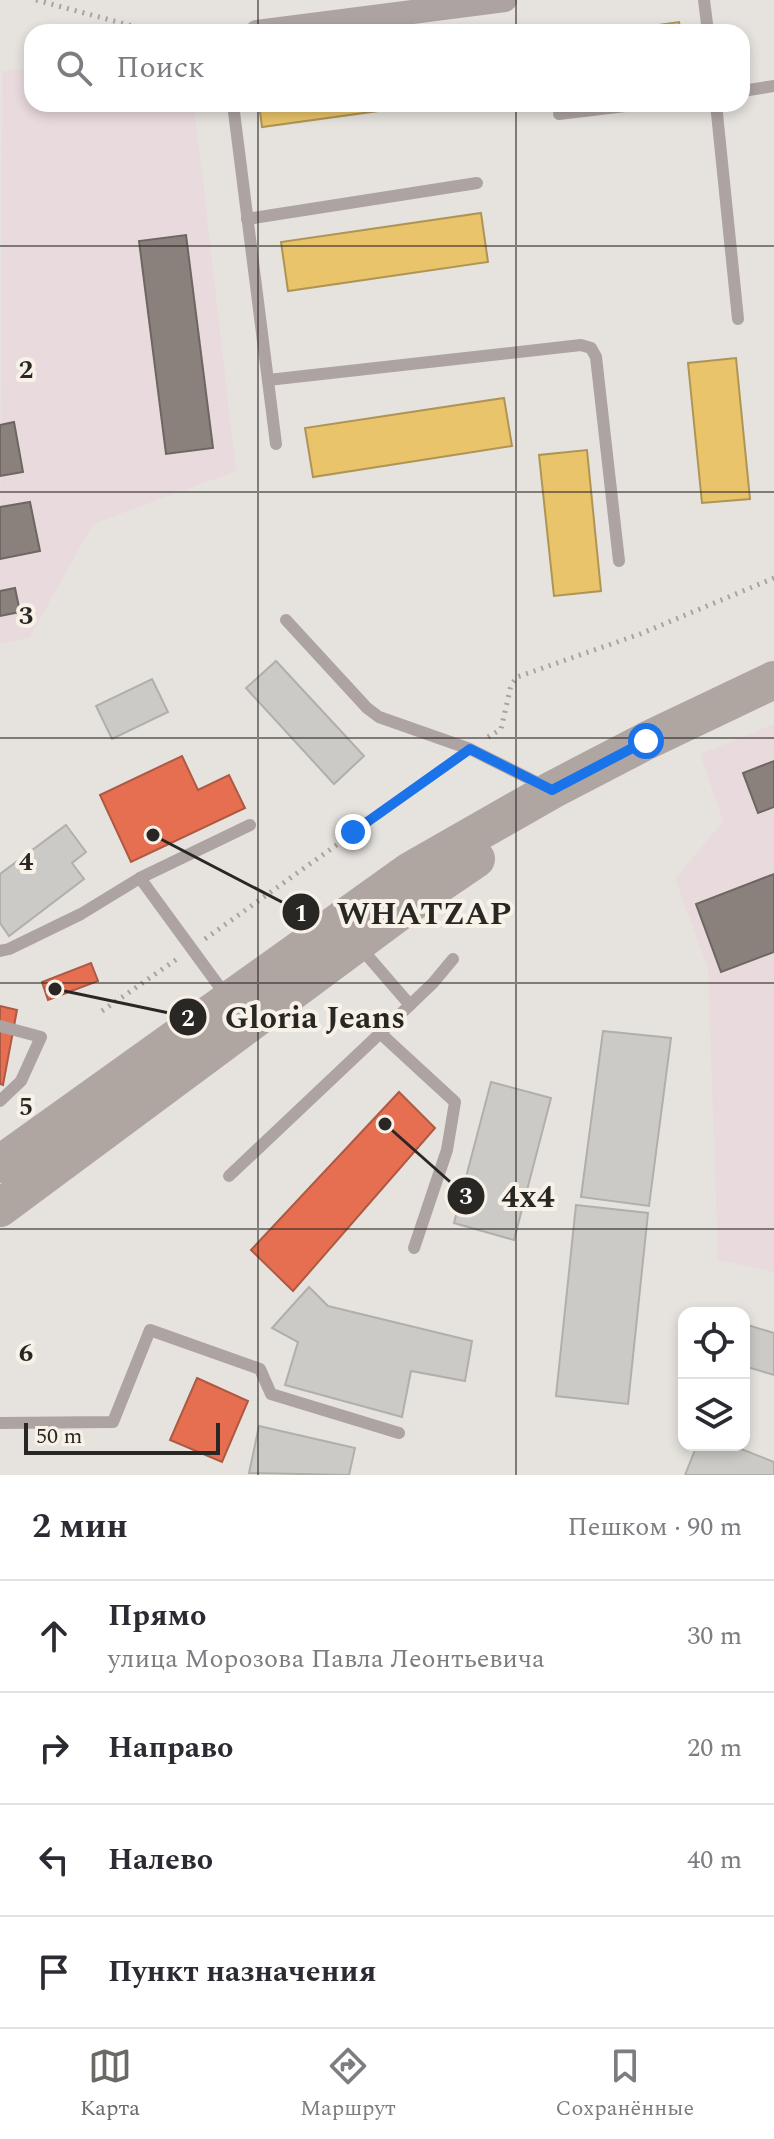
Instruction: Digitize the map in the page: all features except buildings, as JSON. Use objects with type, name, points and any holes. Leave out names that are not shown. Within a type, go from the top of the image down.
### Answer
[{"type":"main road","points":[[0,1164],[410,871],[552,790],[774,680]]},
{"type":"main road","points":[[0,1208],[357,943],[505,839],[552,790]]},
{"type":"street","points":[[319,24],[505,0]]},
{"type":"lane","points":[[704,0],[707,24]]},
{"type":"lane","points":[[750,90],[774,86]]},
{"type":"lane","points":[[234,112],[276,444]]},
{"type":"lane","points":[[559,114],[576,112]]},
{"type":"lane","points":[[717,112],[738,319]]},
{"type":"lane","points":[[247,219],[477,183]]},
{"type":"lane","points":[[268,380],[581,345],[591,348],[596,357],[619,561]]},
{"type":"lane","points":[[286,620],[367,708],[379,717],[470,749],[552,790]]},
{"type":"lane","points":[[0,951],[81,914],[140,878],[250,825]]},
{"type":"lane","points":[[140,878],[229,999]]},
{"type":"lane","points":[[357,943],[410,1005]]},
{"type":"lane","points":[[229,1176],[433,983],[453,959]]},
{"type":"lane","points":[[0,1026],[41,1037],[21,1081],[0,1101]]},
{"type":"lane","points":[[380,1033],[455,1102],[447,1150],[414,1248]]},
{"type":"lane","points":[[0,1423],[113,1422],[150,1330],[260,1369],[271,1394],[399,1433]]},
{"type":"path","points":[[36,0],[125,24]]},
{"type":"path","points":[[102,1011],[501,729],[511,685],[517,677],[640,634],[774,578]]},
{"type":"shaded area","points":[[24,69],[24,112],[195,112],[236,471],[93,524],[29,638],[0,644],[2,71]]},
{"type":"shaded area","points":[[774,724],[774,1272],[718,1260],[708,968],[675,879],[723,821],[700,754]]},
{"type":"place","name":"WHATZAP","points":[[153,835]]},
{"type":"place","name":"Gloria Jeans","points":[[55,989]]},
{"type":"place","name":"4х4","points":[[385,1124]]},
{"type":"route","points":[[353,832],[470,749],[552,790],[646,741]]}]
